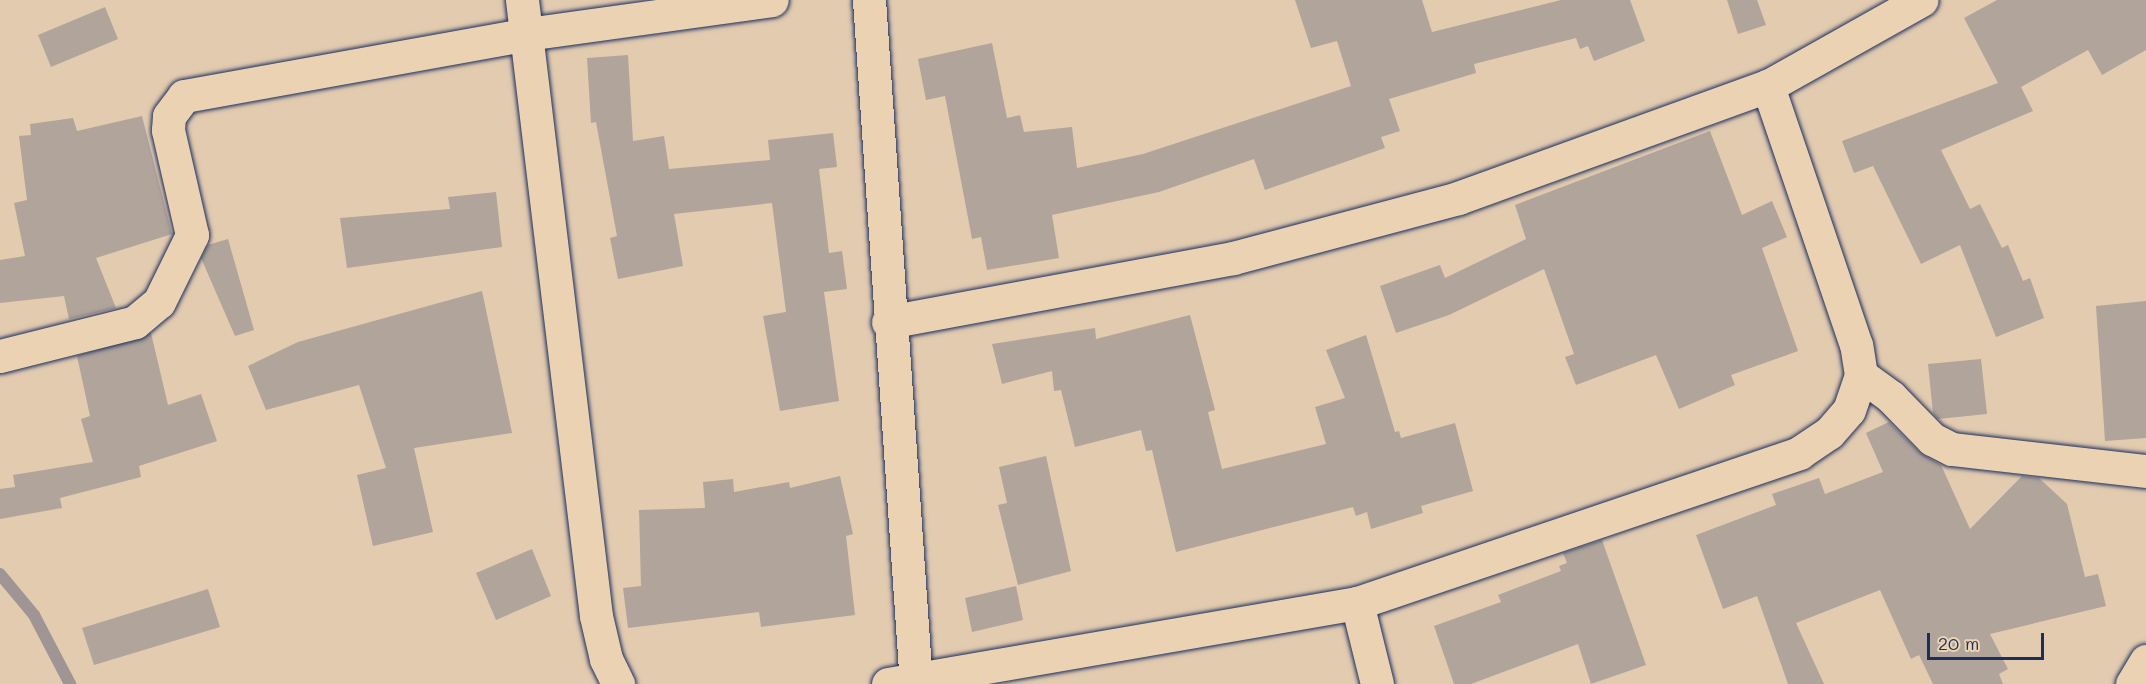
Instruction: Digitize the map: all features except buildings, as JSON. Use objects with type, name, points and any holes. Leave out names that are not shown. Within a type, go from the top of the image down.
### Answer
[{"type":"street","points":[[522,0],[596,616],[606,659],[618,684]]},
{"type":"street","points":[[0,356],[135,322],[159,302],[192,235],[168,130],[169,116],[184,96],[527,33],[772,0]]},
{"type":"street","points":[[869,0],[906,683],[1357,603],[1799,453],[1829,433],[1849,410],[1861,375],[1856,345],[1768,86]]},
{"type":"street","points":[[888,322],[1233,258],[1458,198],[1768,86],[1921,0]]},
{"type":"street","points":[[1861,375],[1891,397],[1932,439],[1952,449],[2146,471]]},
{"type":"street","points":[[1357,603],[1377,684]]},
{"type":"street","points":[[2132,684],[2146,662]]},
{"type":"waterway","points":[[0,574],[34,615],[70,684]]}]
